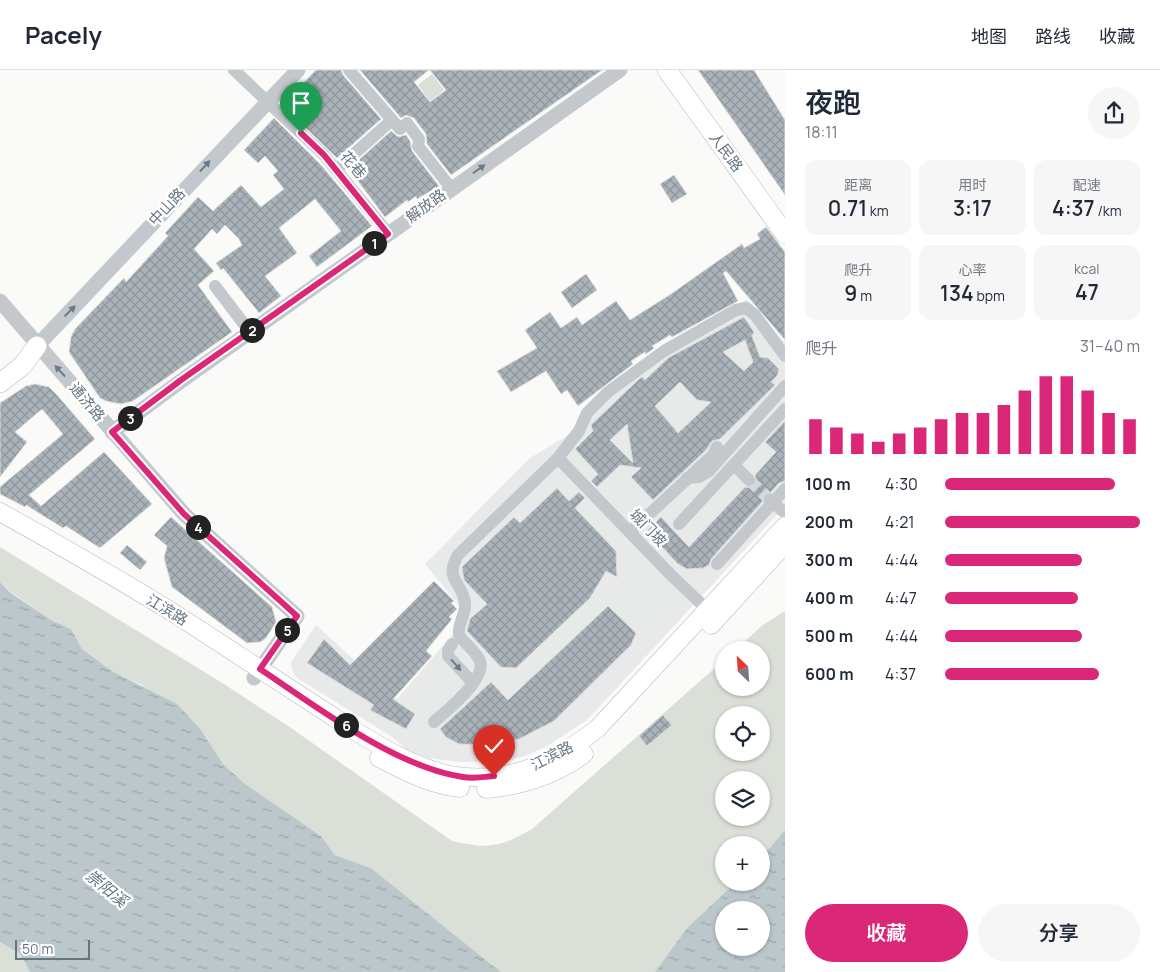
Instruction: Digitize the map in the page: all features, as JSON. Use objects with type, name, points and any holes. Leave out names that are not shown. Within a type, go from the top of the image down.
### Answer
[{"type":"main road","name":"人民路","points":[[667,70],[785,234]]},
{"type":"main road","name":"人民路","points":[[681,70],[785,215]]},
{"type":"main road","name":"中山路","points":[[0,368],[13,357],[37,346]]},
{"type":"main road","name":"中山路","points":[[0,384],[22,366],[37,346]]},
{"type":"main road","name":"江滨路","points":[[0,512],[182,618],[351,741],[407,772],[434,783],[454,787],[486,789],[510,787],[554,773],[589,750],[623,719],[785,526]]},
{"type":"main road","name":"江滨路","points":[[0,524],[119,591],[257,674]]},
{"type":"main road","name":"江滨路","points":[[712,614],[785,544]]},
{"type":"street","name":"花巷","points":[[234,70],[324,155],[388,234]]},
{"type":"street","name":"中山路","points":[[37,346],[298,70]]},
{"type":"street","points":[[349,70],[400,129],[407,123],[419,139],[418,146],[451,188]]},
{"type":"street","name":"解放路","points":[[112,432],[451,188],[620,70]]},
{"type":"street","points":[[336,170],[392,120]]},
{"type":"street","points":[[215,286],[250,332]]},
{"type":"street","name":"通济路","points":[[0,301],[184,514],[297,616],[257,674]]},
{"type":"street","points":[[434,722],[474,684],[481,665],[479,659],[459,635],[465,601],[454,579],[453,564],[458,555],[556,456],[578,431],[587,413],[608,392],[664,351],[736,310],[746,308],[755,314],[783,349]]},
{"type":"street","points":[[0,316],[16,333],[37,346]]},
{"type":"street","points":[[688,478],[699,477],[709,471],[785,386]]},
{"type":"street","points":[[679,524],[785,410]]},
{"type":"street","points":[[630,532],[713,455],[717,447]]},
{"type":"street","points":[[519,484],[556,456]]},
{"type":"street","name":"城门坡","points":[[556,456],[712,614]]},
{"type":"street","points":[[734,465],[749,480]]},
{"type":"street","points":[[716,564],[785,489]]},
{"type":"street","points":[[772,501],[785,513]]},
{"type":"street","points":[[452,644],[448,650],[448,656],[474,684]]},
{"type":"shaded area","points":[[432,74],[444,90],[430,101],[418,85]]},
{"type":"shaded area","points":[[747,299],[785,341],[785,506],[587,720],[547,746],[525,756],[503,762],[460,762],[428,758],[408,750],[389,735],[297,678],[292,670],[291,662],[316,625],[397,699],[454,633],[460,607],[425,564],[530,458],[575,431],[593,399],[673,343]]},
{"type":"shaded area","points":[[0,547],[224,684],[291,728],[452,841],[485,846],[511,840],[532,829],[715,668],[715,696],[770,696],[770,641],[745,641],[763,625],[785,611],[785,830],[770,848],[770,836],[715,836],[715,891],[726,891],[687,928],[655,972],[501,972],[371,868],[335,855],[321,836],[244,783],[223,764],[201,730],[142,685],[112,671],[82,649],[71,629],[53,621],[11,592],[0,582]]},
{"type":"shaded area","points":[[0,942],[20,954],[30,972],[0,972]]},
{"type":"water","name":"崇阳溪","points":[[0,582],[11,593],[53,621],[71,629],[82,649],[112,671],[177,704],[201,730],[223,764],[244,783],[321,836],[335,855],[371,868],[501,972],[30,972],[20,954],[0,942]]},
{"type":"water","points":[[785,830],[785,972],[655,972],[687,928],[715,902],[715,956],[770,956],[770,901],[716,901],[726,891],[770,891],[770,848]]},
{"type":"building","points":[[316,70],[341,70],[343,75],[381,119],[337,158],[282,105]]},
{"type":"building","points":[[360,70],[429,70],[414,82],[430,102],[446,90],[430,70],[602,70],[451,175],[427,144],[426,134],[414,118],[406,115],[401,118]]},
{"type":"building","points":[[698,70],[754,70],[785,120],[785,195]]},
{"type":"building","points":[[274,118],[321,165],[372,226],[317,267],[309,256],[341,231],[315,199],[279,228],[297,253],[265,276],[281,296],[259,313],[223,268],[221,270],[216,263],[242,245],[239,239],[225,225],[217,234],[212,229],[194,249],[214,271],[198,285],[232,332],[133,401],[121,404],[100,398],[69,352],[71,337],[75,329],[124,278],[126,282],[168,236],[165,233],[198,197],[213,211],[241,185],[261,207],[284,189],[273,175],[278,171],[265,156],[258,163],[244,150]]},
{"type":"building","points":[[391,131],[398,137],[406,135],[410,141],[412,151],[439,186],[417,199],[416,196],[408,202],[407,200],[385,217],[349,169]]},
{"type":"building","points":[[674,175],[687,194],[672,203],[660,184]]},
{"type":"building","points":[[766,227],[785,252],[785,340],[726,271],[723,273],[738,301],[652,346],[654,348],[631,361],[633,364],[578,406],[567,390],[561,394],[546,371],[511,392],[497,371],[537,348],[525,330],[550,312],[561,328],[577,317],[582,325],[616,301],[630,320],[671,294],[742,244],[744,248],[760,239],[757,234]]},
{"type":"building","points":[[586,274],[597,290],[572,308],[561,292]]},
{"type":"building","points":[[744,317],[754,332],[752,336],[760,357],[768,358],[779,369],[777,376],[771,382],[775,385],[720,439],[712,441],[706,450],[653,500],[631,477],[641,468],[620,465],[597,487],[591,481],[598,474],[575,449],[593,431],[591,425],[638,380],[642,377],[645,380],[668,358]],"holes":[[[745,340],[753,362],[744,371],[723,352]],[[680,382],[697,400],[711,402],[678,433],[655,406]],[[627,424],[633,463],[610,440]]]},
{"type":"building","points":[[35,384],[49,387],[95,439],[29,495],[41,506],[104,452],[152,504],[100,548],[66,526],[63,528],[26,505],[25,507],[0,494],[0,487],[63,434],[42,409],[15,432],[27,442],[0,477],[0,403],[26,386]]},
{"type":"building","points":[[785,421],[785,481],[779,483],[771,492],[764,494],[762,502],[711,559],[709,565],[703,568],[687,569],[678,564],[647,531],[661,517],[689,547],[745,487],[751,488],[755,485],[757,482],[755,475],[776,452],[765,442]]},
{"type":"building","points":[[557,488],[569,501],[579,492],[585,498],[575,508],[616,551],[617,577],[606,571],[590,598],[516,668],[501,667],[467,631],[470,619],[487,604],[464,580],[462,567],[514,517],[520,523]]},
{"type":"building","points":[[171,517],[272,607],[276,622],[266,638],[260,642],[247,643],[172,587],[164,558],[167,546],[154,535]]},
{"type":"building","points":[[127,545],[147,562],[140,570],[120,553]]},
{"type":"building","points":[[434,581],[454,601],[451,603],[457,609],[449,617],[452,619],[426,651],[432,656],[393,699],[415,714],[406,729],[370,710],[374,705],[307,663],[324,639],[350,665]]},
{"type":"building","points":[[608,606],[636,633],[631,645],[554,721],[519,739],[490,745],[459,744],[446,737],[440,729],[491,682],[508,700]]},
{"type":"building","points":[[663,715],[672,725],[647,746],[639,736]]},
{"type":"tunnel","points":[[749,480],[770,500]]},
{"type":"route","points":[[301,133],[324,155],[388,234],[181,380],[112,432],[184,514],[297,616],[260,669],[357,732],[396,754],[430,769],[464,777],[494,776]]}]
